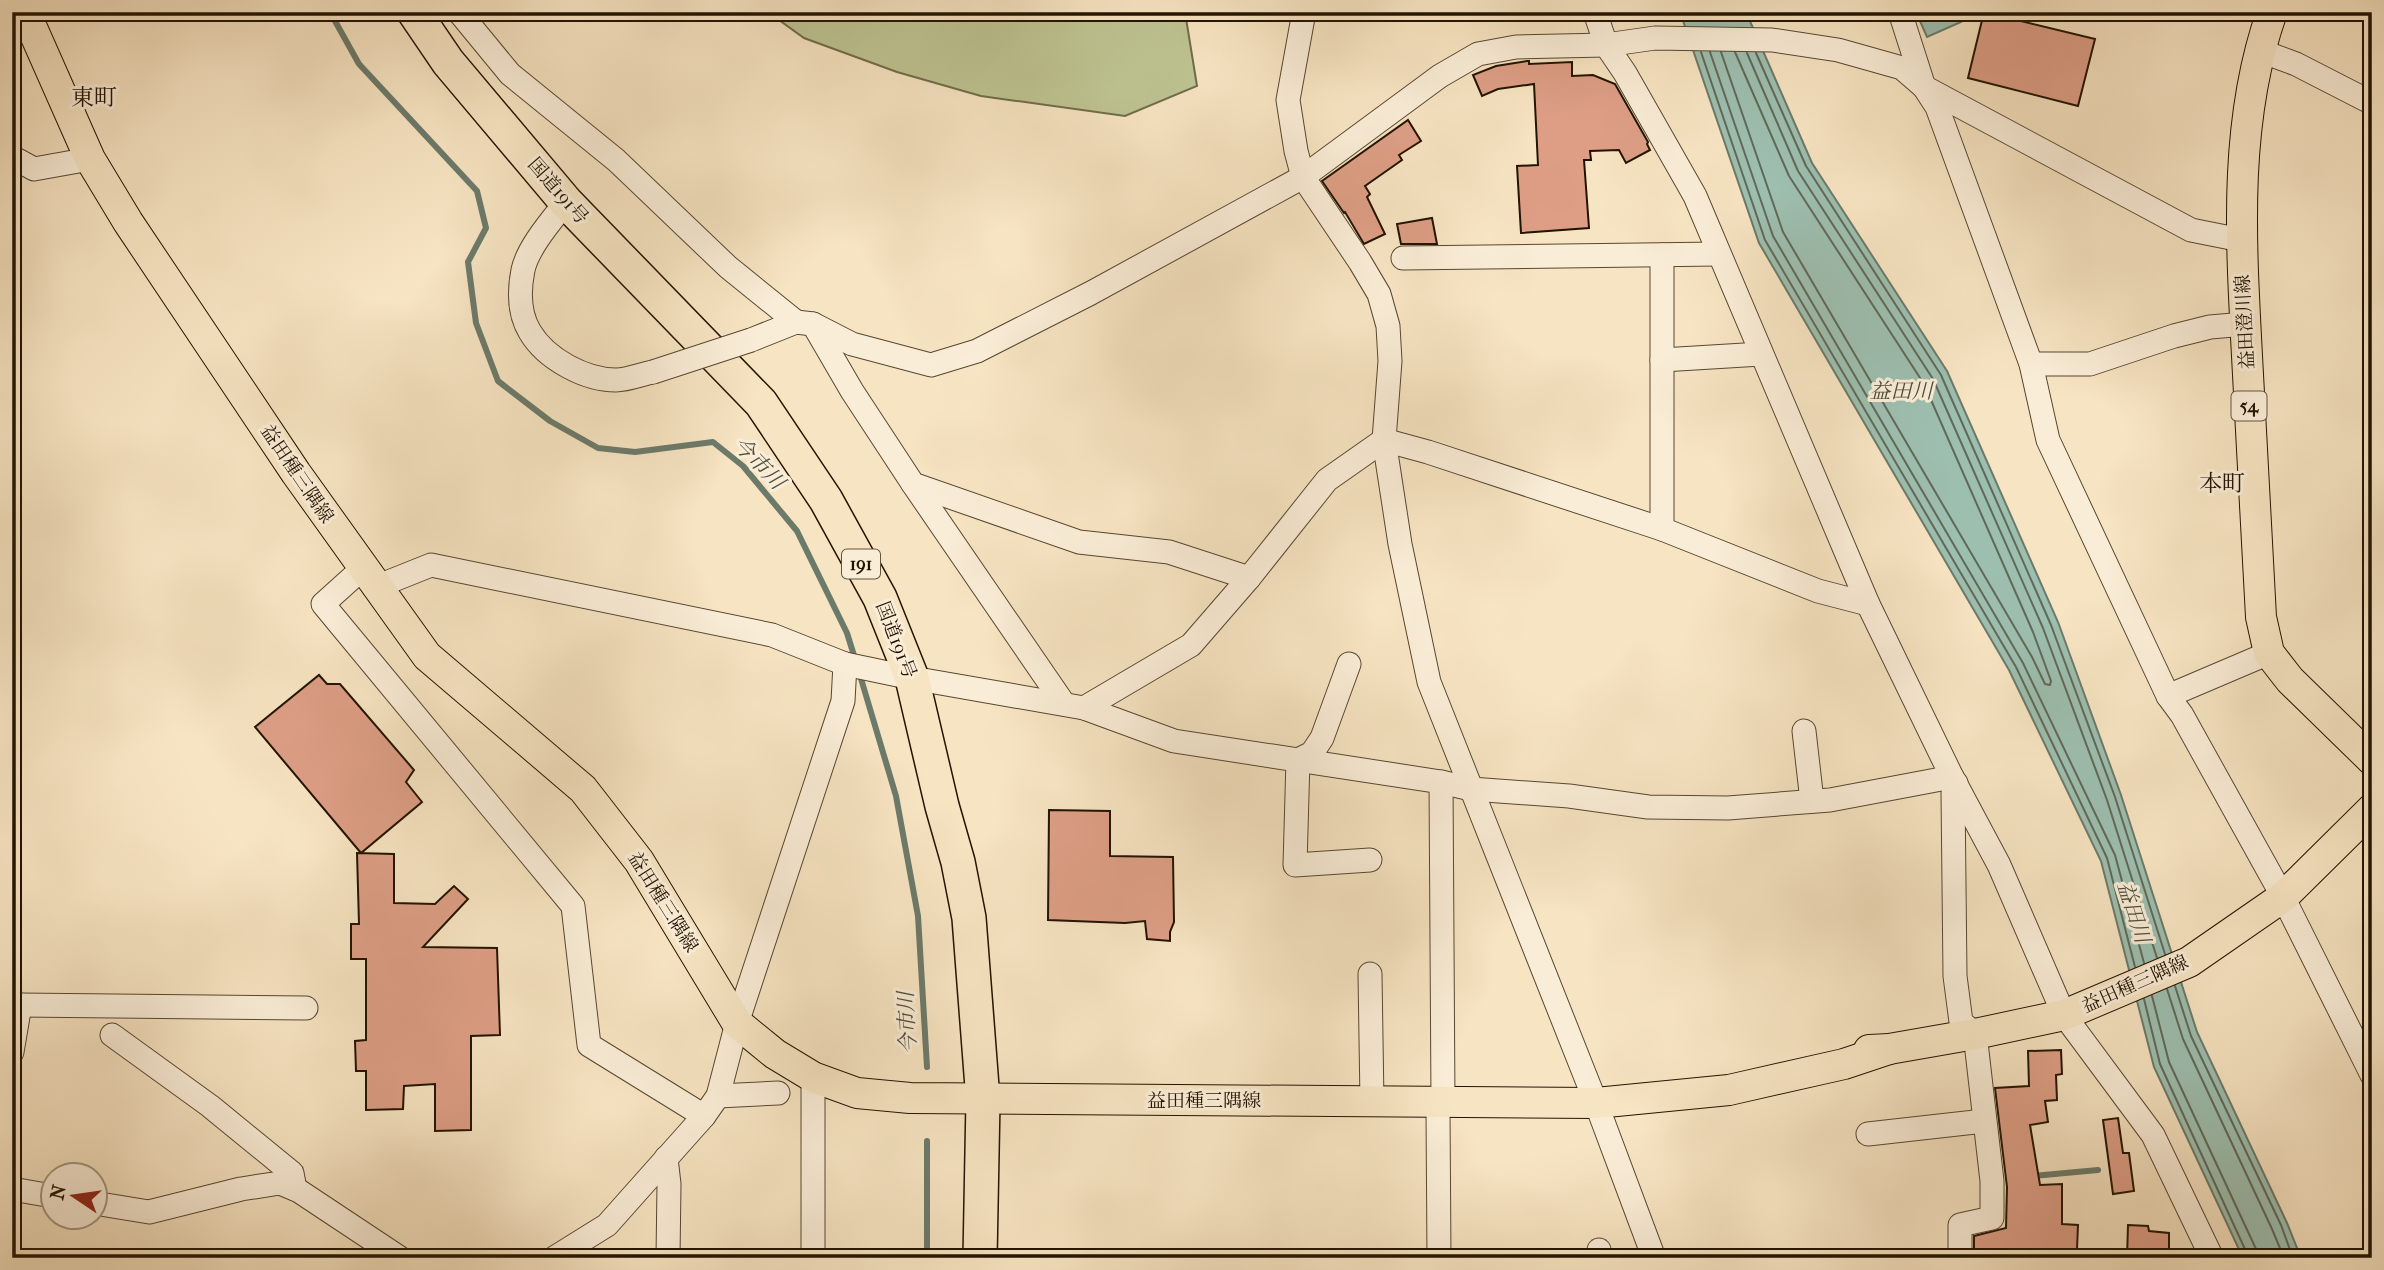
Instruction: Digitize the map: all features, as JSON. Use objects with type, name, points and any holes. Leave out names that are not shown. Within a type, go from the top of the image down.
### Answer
[{"type":"highway","name":"国道191号","points":[[414,12],[448,62],[566,202],[761,403],[825,500],[880,598],[912,678],[958,862],[969,918],[983,1100],[980,1258]]},
{"type":"main road","name":"益田種三隅線","points":[[25,12],[90,159],[128,222],[296,474],[427,656],[583,789],[639,861],[737,1023],[775,1054],[813,1077],[857,1093],[983,1100],[1596,1103],[1729,1090],[1844,1063],[1889,1049],[2064,1015],[2189,962],[2278,901],[2372,809]]},
{"type":"main road","name":"益田澄川線","points":[[2272,12],[2258,50],[2245,136],[2241,240],[2261,617],[2269,653],[2290,680],[2372,760]]},
{"type":"street","points":[[459,12],[510,74],[616,160],[728,267],[804,323],[852,344],[931,365],[977,351],[1091,293],[1303,177],[1440,76],[1478,54],[1516,47],[1606,45],[1655,38],[1772,40],[1838,50],[1902,68],[1924,87],[2191,230],[2241,240]]},
{"type":"street","points":[[1304,12],[1288,100],[1296,151],[1303,177],[1379,294],[1388,326],[1390,361],[1384,440],[1402,556],[1429,681],[1596,1103],[1654,1258]]},
{"type":"street","points":[[1595,12],[1606,45],[1625,73],[1695,196],[1868,604],[1999,866],[2064,1015],[2152,1135],[2212,1258]]},
{"type":"street","points":[[1900,12],[1924,87],[1937,107],[2031,364],[2048,440],[2168,696],[2182,715],[2372,1075]]},
{"type":"street","points":[[2258,50],[2296,64],[2372,103]]},
{"type":"street","points":[[12,157],[34,169],[90,159]]},
{"type":"street","points":[[566,202],[539,238],[523,267],[519,301],[529,332],[550,354],[582,373],[617,380],[653,372],[804,323]]},
{"type":"street","points":[[1403,258],[1718,254]]},
{"type":"street","points":[[1662,255],[1662,529]]},
{"type":"street","points":[[804,323],[913,484],[1074,706]]},
{"type":"street","points":[[2031,364],[2090,364],[2174,336],[2210,327],[2245,324]]},
{"type":"street","points":[[1662,360],[1761,354]]},
{"type":"street","points":[[1384,440],[1662,529],[1818,591],[1868,604]]},
{"type":"street","points":[[1074,706],[1191,645],[1327,480],[1384,440]]},
{"type":"street","points":[[913,484],[1079,542],[1170,552],[1248,579]]},
{"type":"street","points":[[704,1116],[589,1045],[573,906],[323,604],[370,578],[431,565],[772,635],[845,664],[1074,706],[1174,741],[1441,782],[1471,789],[1569,796],[1648,807],[1728,808],[1812,801],[1954,780]]},
{"type":"street","points":[[2168,696],[2269,653]]},
{"type":"street","points":[[556,1257],[607,1225],[704,1116],[718,1096],[737,1023],[843,701],[845,664]]},
{"type":"street","points":[[1298,760],[1312,753],[1322,738],[1349,664]]},
{"type":"street","points":[[1804,731],[1812,801]]},
{"type":"street","points":[[1298,760],[1295,865],[1370,860]]},
{"type":"street","points":[[1954,780],[1955,976],[1961,1022],[1975,1034],[1992,1181],[1992,1218],[1960,1225],[1960,1258]]},
{"type":"street","points":[[1438,1258],[1438,1111],[1443,1103],[1441,782]]},
{"type":"street","points":[[1370,974],[1372,1102]]},
{"type":"street","points":[[12,1052],[16,1005],[306,1008]]},
{"type":"street","points":[[112,1035],[210,1106],[292,1173],[295,1189]]},
{"type":"street","points":[[813,1077],[813,1258]]},
{"type":"street","points":[[718,1096],[778,1093]]},
{"type":"street","points":[[1868,1134],[1984,1121]]},
{"type":"street","points":[[666,1158],[669,1184],[668,1258]]},
{"type":"street","points":[[108,1205],[149,1212],[280,1183],[295,1189],[400,1258]]},
{"type":"street","points":[[12,1189],[38,1194]]},
{"type":"green space","points":[[768,12],[1185,12],[1197,86],[1125,116],[981,96],[897,72],[804,38]]},
{"type":"water","name":"益田川","points":[[1680,12],[1746,12],[1812,163],[1947,371],[2058,622],[2121,795],[2197,1032],[2301,1258],[2243,1258],[2154,1067],[2101,861],[2009,670],[1759,243]]},
{"type":"water","points":[[1916,12],[1957,12],[1961,22],[1927,37]]},
{"type":"building","points":[[1984,12],[2095,39],[2078,106],[1968,78]]},
{"type":"building","points":[[1529,61],[1529,64],[1572,62],[1572,76],[1593,75],[1615,84],[1648,142],[1650,150],[1626,163],[1619,150],[1590,151],[1591,160],[1584,160],[1589,228],[1521,233],[1517,166],[1538,165],[1534,84],[1498,89],[1482,96],[1473,75],[1496,66]]},
{"type":"building","points":[[1408,120],[1421,141],[1399,155],[1402,160],[1365,186],[1370,194],[1367,197],[1385,234],[1364,244],[1322,181]]},
{"type":"building","points":[[1432,218],[1437,244],[1401,244],[1397,224]]},
{"type":"building","points":[[319,675],[327,684],[340,684],[414,770],[406,782],[422,802],[361,853],[255,727]]},
{"type":"building","points":[[1049,810],[1110,811],[1110,856],[1173,857],[1174,922],[1170,941],[1147,939],[1145,921],[1125,923],[1048,920]]},
{"type":"building","points":[[357,853],[394,854],[394,903],[435,904],[454,886],[468,899],[423,947],[497,948],[500,1035],[471,1036],[471,1130],[435,1131],[435,1084],[404,1086],[403,1109],[366,1110],[366,1071],[356,1071],[355,1041],[366,1040],[366,959],[351,959],[351,924],[359,924]]},
{"type":"building","points":[[2061,1050],[2062,1074],[2056,1075],[2057,1100],[2045,1101],[2048,1122],[2030,1125],[2040,1185],[2062,1184],[2062,1224],[2078,1225],[2077,1249],[2062,1249],[2062,1258],[1974,1258],[1974,1236],[2006,1228],[2007,1187],[1995,1088],[2029,1086],[2028,1051]]},
{"type":"building","points":[[2118,1118],[2123,1153],[2129,1153],[2134,1191],[2113,1194],[2103,1120]]},
{"type":"building","points":[[2128,1225],[2148,1226],[2149,1231],[2169,1233],[2169,1258],[2127,1258]]},
{"type":"waterway","name":"今市川","points":[[330,12],[359,64],[477,191],[486,228],[468,262],[476,323],[498,381],[550,421],[598,448],[635,452],[713,442],[743,466],[797,531],[847,633],[856,662]]},
{"type":"waterway","name":"今市川","points":[[859,672],[896,796],[918,916],[927,1067]]},
{"type":"waterway","name":"今市川","points":[[927,1141],[927,1258]]},
{"type":"waterway","points":[[2033,1176],[2098,1170]]},
{"type":"district","name":"東町","points":[[94,97]]},
{"type":"district","name":"本町","points":[[2222,483]]}]
